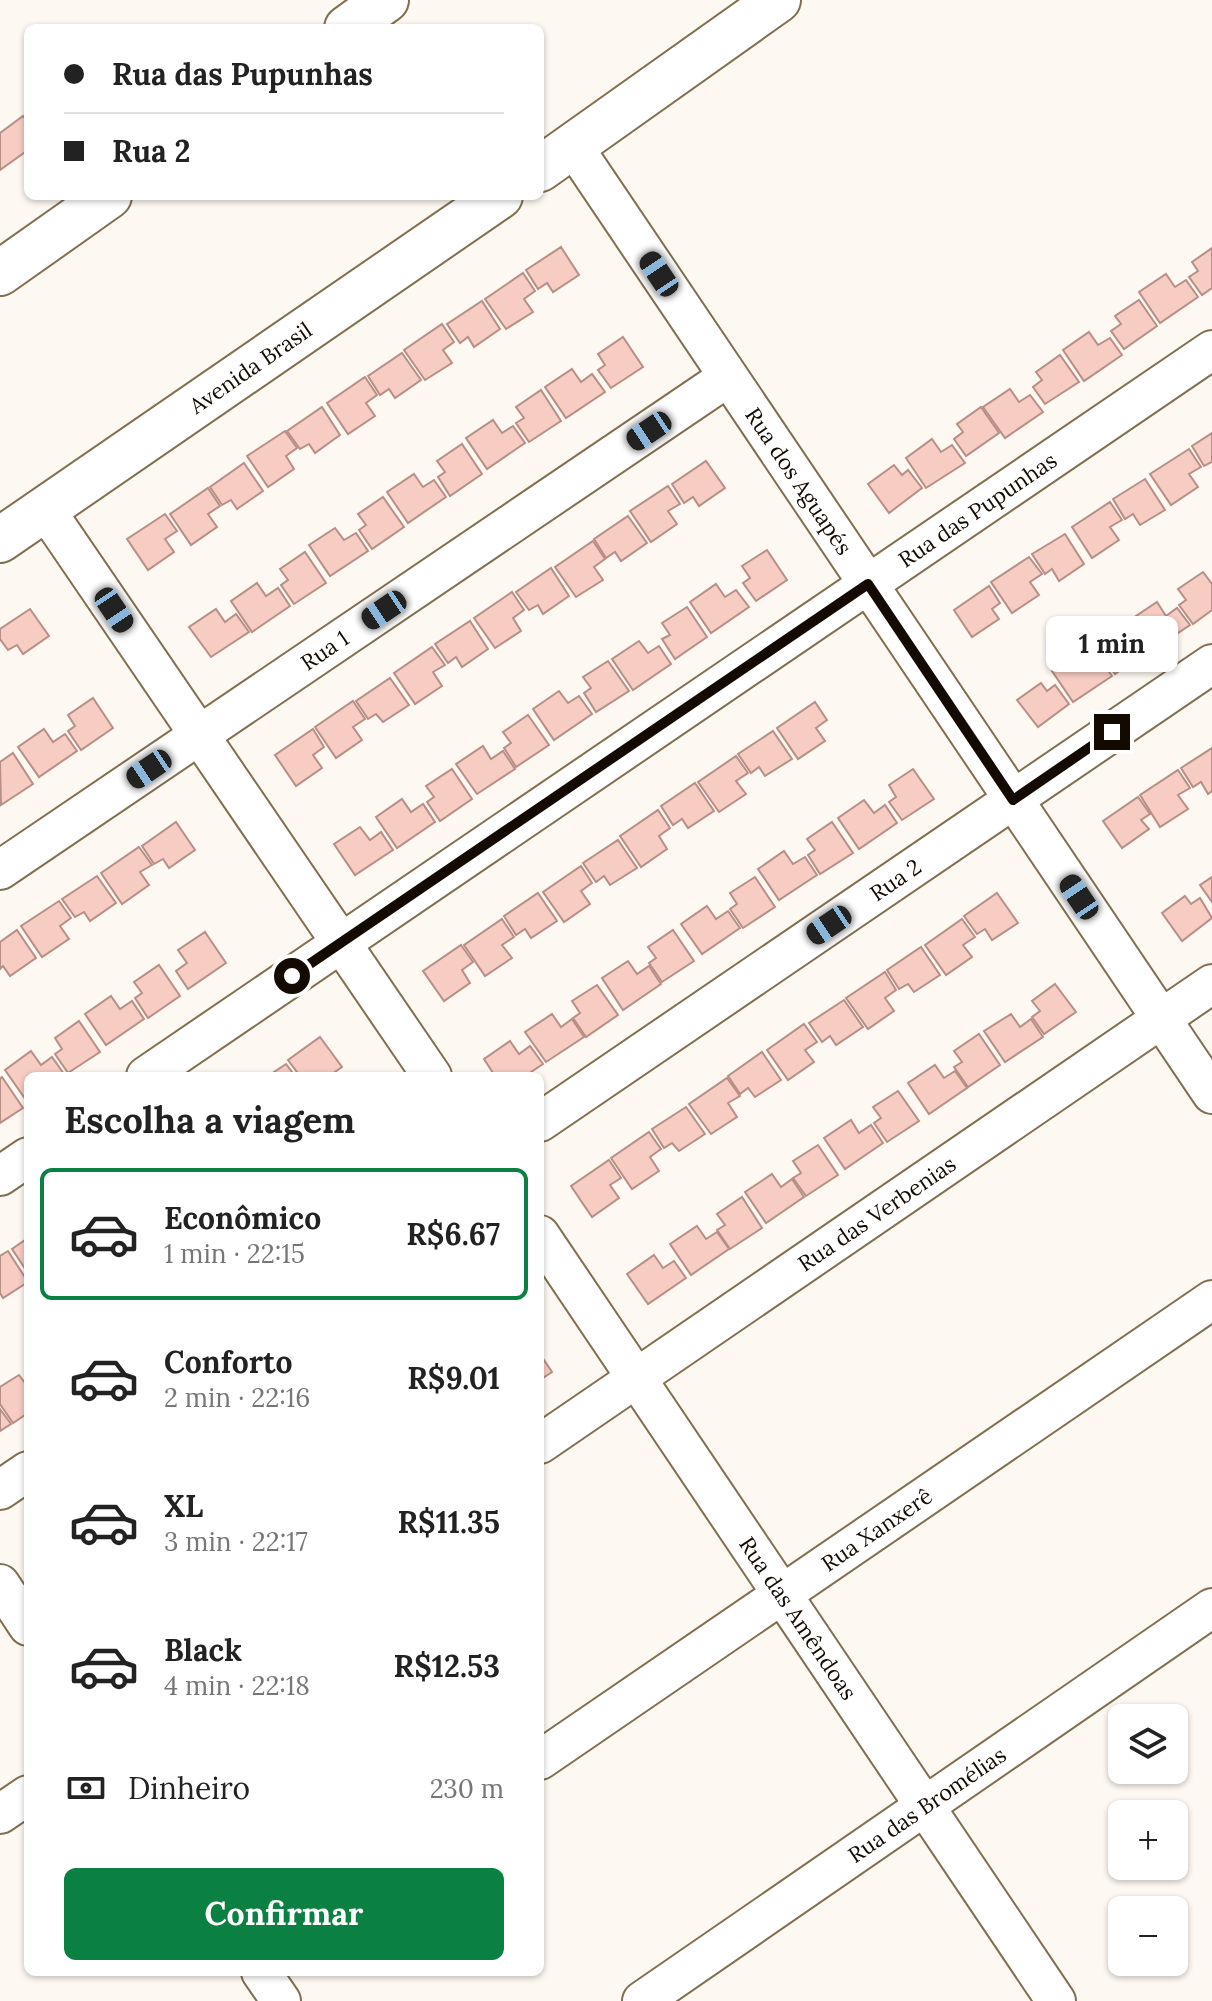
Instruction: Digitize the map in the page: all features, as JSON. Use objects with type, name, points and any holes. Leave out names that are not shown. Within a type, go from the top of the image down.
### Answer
[{"type":"street","points":[[353,24],[386,0]]},
{"type":"street","points":[[556,157],[778,0]]},
{"type":"street","name":"Rua dos Aguapés","points":[[556,157],[728,377],[1212,1094]]},
{"type":"street","points":[[0,273],[103,200]]},
{"type":"street","name":"Avenida Brasil","points":[[0,540],[494,200]]},
{"type":"street","name":"Rua das Pupunhas","points":[[152,1072],[1212,350]]},
{"type":"street","name":"Rua 1","points":[[0,870],[728,377]]},
{"type":"street","points":[[45,509],[429,1072]]},
{"type":"street","name":"Rua 2","points":[[544,1119],[1212,664]]},
{"type":"street","name":"Rua das Verbenias","points":[[544,1441],[1212,984]]},
{"type":"street","points":[[0,1176],[24,1160]]},
{"type":"street","name":"Rua das Amêndoas","points":[[544,1241],[1056,2001]]},
{"type":"street","name":"Rua Xanxerê","points":[[544,1757],[1212,1300]]},
{"type":"street","points":[[0,1490],[24,1474]]},
{"type":"street","points":[[0,1584],[24,1620]]},
{"type":"street","name":"Rua das Bromélias","points":[[642,2001],[1212,1608]]},
{"type":"street","points":[[0,1814],[24,1798]]},
{"type":"street","points":[[264,1976],[281,2001]]},
{"type":"building","points":[[24,117],[24,153],[0,170],[0,133]]},
{"type":"building","points":[[561,247],[579,275],[553,292],[547,283],[538,289],[526,270]]},
{"type":"building","points":[[1212,248],[1212,288],[1202,295],[1189,277],[1198,271],[1192,262]]},
{"type":"building","points":[[523,273],[535,291],[524,299],[533,312],[506,329],[485,299]]},
{"type":"building","points":[[1166,274],[1175,287],[1186,280],[1198,297],[1160,323],[1139,292]]},
{"type":"building","points":[[1139,300],[1157,326],[1124,349],[1111,331],[1121,324],[1115,316]]},
{"type":"building","points":[[482,301],[500,329],[474,347],[468,337],[460,343],[447,324]]},
{"type":"building","points":[[442,324],[454,342],[443,350],[452,363],[425,380],[404,350]]},
{"type":"building","points":[[1089,332],[1098,345],[1110,338],[1122,355],[1084,381],[1063,350]]},
{"type":"building","points":[[623,337],[643,367],[611,388],[598,370],[605,365],[598,354]]},
{"type":"building","points":[[402,353],[421,380],[395,398],[389,389],[380,395],[368,376]]},
{"type":"building","points":[[1060,355],[1079,382],[1045,404],[1033,387],[1042,380],[1036,372]]},
{"type":"building","points":[[572,369],[581,382],[592,374],[605,392],[566,418],[545,387]]},
{"type":"building","points":[[365,377],[377,395],[366,403],[375,416],[348,434],[327,403]]},
{"type":"building","points":[[1010,389],[1019,402],[1030,395],[1043,412],[1005,438],[983,407]]},
{"type":"building","points":[[541,390],[561,421],[529,442],[516,423],[524,418],[516,407]]},
{"type":"building","points":[[322,407],[340,435],[315,453],[309,444],[300,449],[287,431]]},
{"type":"building","points":[[981,407],[999,433],[966,456],[954,439],[963,432],[957,424]]},
{"type":"building","points":[[493,420],[502,433],[513,426],[525,443],[487,469],[466,438]]},
{"type":"building","points":[[285,431],[297,448],[286,456],[294,469],[268,487],[247,456]]},
{"type":"building","points":[[1212,433],[1212,462],[1204,466],[1192,446]]},
{"type":"building","points":[[932,439],[941,452],[952,445],[965,463],[926,488],[906,458]]},
{"type":"building","points":[[462,444],[482,474],[450,496],[438,477],[445,472],[437,461]]},
{"type":"building","points":[[1189,449],[1201,467],[1189,474],[1198,487],[1171,505],[1150,474]]},
{"type":"building","points":[[706,461],[725,488],[699,506],[693,497],[684,503],[672,484]]},
{"type":"building","points":[[244,463],[263,491],[237,509],[231,500],[222,505],[210,487]]},
{"type":"building","points":[[894,465],[902,475],[908,470],[922,488],[889,513],[868,484]]},
{"type":"building","points":[[414,474],[423,487],[434,480],[446,497],[408,523],[387,492]]},
{"type":"building","points":[[1145,479],[1165,510],[1140,525],[1133,514],[1125,519],[1113,499]]},
{"type":"building","points":[[668,486],[680,504],[668,511],[677,524],[651,542],[630,511]]},
{"type":"building","points":[[208,488],[220,506],[208,514],[217,527],[191,545],[170,514]]},
{"type":"building","points":[[383,497],[404,527],[372,549],[359,530],[366,525],[358,514]]},
{"type":"building","points":[[1110,502],[1122,520],[1110,527],[1119,540],[1092,558],[1072,527]]},
{"type":"building","points":[[165,514],[177,531],[165,539],[174,552],[148,570],[127,539]]},
{"type":"building","points":[[628,516],[647,543],[621,561],[615,552],[606,558],[594,539]]},
{"type":"building","points":[[335,528],[344,540],[356,533],[368,551],[330,576],[309,545]]},
{"type":"building","points":[[1065,534],[1084,564],[1059,581],[1052,569],[1045,574],[1032,554]]},
{"type":"building","points":[[593,541],[605,559],[594,567],[603,580],[576,597],[555,567]]},
{"type":"building","points":[[767,550],[787,580],[756,601],[743,583],[750,578],[742,566]]},
{"type":"building","points":[[305,552],[326,583],[294,604],[281,585],[288,580],[280,569]]},
{"type":"building","points":[[1029,557],[1042,574],[1030,582],[1039,595],[1012,613],[991,582]]},
{"type":"building","points":[[551,568],[569,596],[543,614],[538,605],[529,610],[516,592]]},
{"type":"building","points":[[1203,572],[1212,584],[1212,610],[1193,624],[1179,605],[1186,600],[1178,589]]},
{"type":"building","points":[[257,583],[266,596],[278,588],[290,606],[252,632],[231,601]]},
{"type":"building","points":[[716,584],[725,597],[736,590],[749,607],[711,633],[690,602]]},
{"type":"building","points":[[989,586],[1000,603],[992,609],[999,619],[972,637],[954,610]]},
{"type":"building","points":[[512,592],[524,610],[513,618],[521,631],[495,648],[474,618]]},
{"type":"building","points":[[1157,602],[1166,616],[1177,608],[1190,625],[1151,651],[1130,620]]},
{"type":"building","points":[[687,607],[707,637],[675,659],[662,639],[670,635],[662,623]]},
{"type":"building","points":[[30,609],[49,636],[23,654],[17,645],[8,650],[0,639],[0,629]]},
{"type":"building","points":[[216,609],[225,622],[236,614],[249,632],[211,657],[189,627]]},
{"type":"building","points":[[470,621],[488,649],[462,667],[456,657],[448,663],[435,644]]},
{"type":"building","points":[[1125,622],[1146,651],[1115,674],[1101,655],[1108,650],[1101,639]]},
{"type":"building","points":[[639,641],[648,653],[659,646],[671,664],[633,690],[612,659]]},
{"type":"building","points":[[432,647],[445,665],[433,672],[442,686],[415,704],[394,673]]},
{"type":"building","points":[[1079,653],[1088,666],[1099,658],[1112,676],[1073,702],[1052,671]]},
{"type":"building","points":[[608,661],[629,691],[596,712],[584,693],[591,688],[583,677]]},
{"type":"building","points":[[390,678],[409,705],[383,722],[376,714],[368,719],[356,701]]},
{"type":"building","points":[[1041,683],[1047,691],[1055,685],[1069,704],[1038,727],[1017,700]]},
{"type":"building","points":[[559,691],[568,703],[579,696],[592,714],[554,740],[533,709]]},
{"type":"building","points":[[93,698],[113,728],[81,750],[68,731],[75,726],[68,715]]},
{"type":"building","points":[[353,701],[365,719],[353,727],[362,740],[336,758],[315,727]]},
{"type":"building","points":[[815,702],[827,720],[816,728],[825,741],[798,759],[777,728]]},
{"type":"building","points":[[528,715],[549,745],[516,767],[504,748],[511,743],[503,732]]},
{"type":"building","points":[[44,729],[53,742],[65,734],[77,751],[39,777],[18,747]]},
{"type":"building","points":[[313,729],[324,747],[313,755],[322,768],[296,786],[275,755]]},
{"type":"building","points":[[773,731],[792,759],[765,776],[759,767],[751,773],[738,754]]},
{"type":"building","points":[[483,746],[491,759],[503,751],[515,769],[477,794],[456,764]]},
{"type":"building","points":[[1212,748],[1212,791],[1208,794],[1201,782],[1193,787],[1181,768]]},
{"type":"building","points":[[13,753],[33,784],[1,805],[0,762]]},
{"type":"building","points":[[736,756],[748,773],[736,781],[746,794],[719,812],[698,782]]},
{"type":"building","points":[[452,769],[472,799],[440,821],[427,802],[434,797],[426,786]]},
{"type":"building","points":[[913,769],[934,799],[902,820],[889,802],[896,797],[889,785]]},
{"type":"building","points":[[1178,770],[1190,788],[1178,795],[1188,809],[1160,827],[1140,795]]},
{"type":"building","points":[[695,783],[714,811],[688,828],[682,819],[673,825],[661,806]]},
{"type":"building","points":[[1138,797],[1150,814],[1141,820],[1149,829],[1122,848],[1103,821]]},
{"type":"building","points":[[402,799],[411,812],[423,804],[435,822],[397,848],[376,817]]},
{"type":"building","points":[[864,800],[874,813],[885,805],[897,823],[859,849],[838,818]]},
{"type":"building","points":[[658,810],[670,828],[659,836],[667,849],[641,867],[620,836]]},
{"type":"building","points":[[176,822],[195,850],[169,868],[163,859],[154,864],[142,846]]},
{"type":"building","points":[[832,822],[853,853],[820,874],[808,855],[815,850],[807,839]]},
{"type":"building","points":[[360,827],[370,840],[381,832],[393,850],[355,875],[334,844]]},
{"type":"building","points":[[618,840],[637,868],[610,885],[604,876],[596,882],[583,863]]},
{"type":"building","points":[[139,847],[152,865],[140,872],[149,885],[122,904],[101,873]]},
{"type":"building","points":[[784,851],[793,864],[805,857],[817,875],[779,900],[758,869]]},
{"type":"building","points":[[581,866],[592,883],[581,891],[590,904],[564,922],[543,892]]},
{"type":"building","points":[[97,876],[116,903],[90,921],[84,912],[75,917],[62,899]]},
{"type":"building","points":[[755,877],[775,907],[743,928],[730,909],[737,904],[730,893]]},
{"type":"building","points":[[1212,877],[1212,902],[1200,885]]},
{"type":"building","points":[[538,893],[557,921],[531,938],[525,929],[516,935],[504,916]]},
{"type":"building","points":[[997,893],[1018,923],[992,940],[985,929],[977,934],[964,916]]},
{"type":"building","points":[[1185,896],[1191,904],[1200,898],[1212,918],[1182,941],[1162,913]]},
{"type":"building","points":[[59,901],[71,918],[60,926],[69,939],[42,957],[21,926]]},
{"type":"building","points":[[707,906],[716,919],[728,911],[740,928],[702,954],[681,924]]},
{"type":"building","points":[[502,919],[514,937],[502,945],[512,958],[485,976],[464,945]]},
{"type":"building","points":[[962,919],[975,937],[963,945],[972,957],[946,975],[925,945]]},
{"type":"building","points":[[17,930],[36,958],[10,976],[3,966],[0,969],[0,942]]},
{"type":"building","points":[[673,930],[694,961],[662,982],[649,963],[656,958],[648,947]]},
{"type":"building","points":[[205,932],[226,963],[188,989],[176,971],[187,963],[178,950]]},
{"type":"building","points":[[461,945],[473,962],[462,970],[470,983],[444,1001],[423,971]]},
{"type":"building","points":[[921,947],[940,975],[914,992],[908,984],[899,989],[887,970]]},
{"type":"building","points":[[628,961],[637,974],[649,966],[661,984],[623,1010],[602,978]]},
{"type":"building","points":[[159,965],[180,996],[148,1018],[135,998],[142,993],[134,982]]},
{"type":"building","points":[[885,972],[896,990],[885,998],[894,1011],[868,1029],[846,998]]},
{"type":"building","points":[[1055,984],[1076,1012],[1044,1034],[1032,1017],[1040,1011],[1032,1001]]},
{"type":"building","points":[[597,985],[618,1015],[586,1037],[573,1018],[580,1013],[572,1001]]},
{"type":"building","points":[[111,996],[120,1009],[132,1001],[144,1019],[106,1045],[85,1014]]},
{"type":"building","points":[[844,1000],[863,1027],[836,1045],[830,1036],[822,1042],[809,1023]]},
{"type":"building","points":[[552,1014],[561,1027],[572,1019],[584,1037],[546,1062],[525,1032]]},
{"type":"building","points":[[1011,1014],[1020,1027],[1031,1019],[1043,1037],[1005,1062],[984,1031]]},
{"type":"building","points":[[79,1021],[100,1052],[67,1072],[55,1054],[62,1049],[55,1038]]},
{"type":"building","points":[[804,1024],[817,1042],[805,1050],[814,1062],[788,1080],[767,1050]]},
{"type":"building","points":[[979,1034],[1000,1065],[968,1087],[954,1067],[962,1062],[954,1051]]},
{"type":"building","points":[[320,1037],[342,1067],[335,1072],[297,1072],[288,1060]]},
{"type":"building","points":[[510,1041],[519,1054],[530,1046],[543,1064],[531,1072],[492,1072],[484,1059]]},
{"type":"building","points":[[31,1051],[41,1065],[52,1057],[63,1072],[24,1072],[24,1097],[5,1070]]},
{"type":"building","points":[[762,1052],[781,1080],[755,1097],[748,1088],[740,1094],[728,1076]]},
{"type":"building","points":[[286,1064],[292,1072],[274,1072]]},
{"type":"building","points":[[935,1065],[944,1078],[955,1071],[967,1088],[929,1114],[908,1083]]},
{"type":"building","points":[[2,1077],[23,1108],[0,1123],[0,1079]]},
{"type":"building","points":[[727,1078],[740,1096],[728,1103],[737,1117],[711,1134],[689,1104]]},
{"type":"building","points":[[898,1091],[919,1121],[887,1142],[874,1123],[881,1118],[873,1107]]},
{"type":"building","points":[[686,1107],[705,1134],[679,1151],[672,1143],[664,1148],[652,1129]]},
{"type":"building","points":[[851,1120],[859,1133],[871,1125],[883,1143],[845,1169],[824,1138]]},
{"type":"building","points":[[649,1132],[661,1149],[650,1157],[659,1171],[632,1189],[611,1158]]},
{"type":"building","points":[[818,1145],[838,1175],[806,1196],[793,1178],[801,1173],[793,1161]]},
{"type":"building","points":[[609,1160],[621,1178],[610,1185],[619,1198],[592,1217],[571,1186]]},
{"type":"building","points":[[772,1174],[781,1187],[792,1179],[804,1197],[766,1223],[745,1192]]},
{"type":"building","points":[[742,1197],[762,1228],[730,1249],[717,1230],[725,1225],[717,1214]]},
{"type":"building","points":[[697,1226],[706,1239],[717,1232],[729,1249],[691,1275],[670,1244]]},
{"type":"building","points":[[24,1241],[24,1267],[12,1249]]},
{"type":"building","points":[[8,1251],[24,1276],[24,1285],[3,1298],[0,1293],[0,1256]]},
{"type":"building","points":[[654,1255],[663,1268],[674,1261],[686,1278],[648,1304],[627,1274]]},
{"type":"building","points":[[544,1360],[552,1372],[544,1377]]},
{"type":"building","points":[[19,1375],[24,1382],[24,1416],[13,1423],[0,1404],[0,1387]]},
{"type":"building","points":[[0,1409],[11,1424],[0,1431]]},
{"type":"route","points":[[292,976],[868,584],[1013,800],[1112,732]]}]
